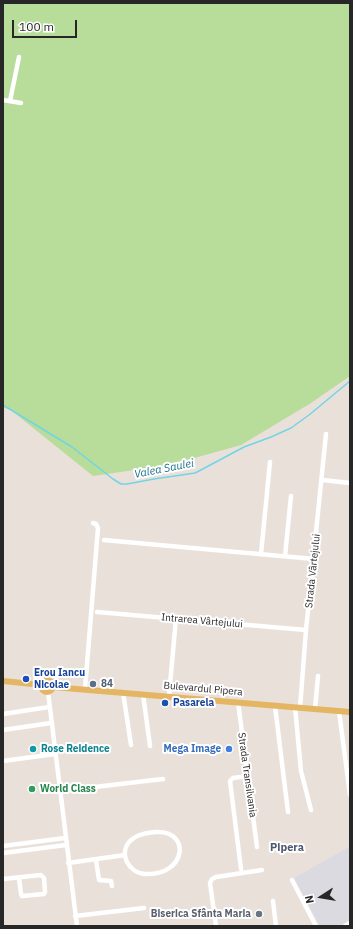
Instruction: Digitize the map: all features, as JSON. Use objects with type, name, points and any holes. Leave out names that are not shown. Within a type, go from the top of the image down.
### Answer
[{"type":"main road","points":[[48,680],[52,683],[53,687],[52,690],[48,692],[43,690],[42,686],[43,682],[48,680]]},
{"type":"main road","points":[[3,681],[42,686]]},
{"type":"main road","name":"Bulevardul Pipera","points":[[53,687],[350,712]]},
{"type":"street","points":[[10,101],[19,57]]},
{"type":"street","points":[[3,100],[21,103]]},
{"type":"street","name":"Strada Vârtejului","points":[[311,810],[301,771],[298,708],[326,434]]},
{"type":"street","points":[[261,554],[270,462]]},
{"type":"street","points":[[322,480],[350,483]]},
{"type":"street","points":[[285,556],[291,496]]},
{"type":"street","points":[[84,689],[98,528],[96,524],[93,523]]},
{"type":"street","points":[[104,540],[314,559]]},
{"type":"street","name":"Intrarea Vârtejului","points":[[98,612],[306,630]]},
{"type":"street","points":[[169,696],[176,618]]},
{"type":"street","points":[[315,709],[318,676]]},
{"type":"street","points":[[48,692],[68,864],[77,926]]},
{"type":"street","points":[[123,692],[131,745]]},
{"type":"street","points":[[143,694],[150,746]]},
{"type":"street","name":"Strada Transilvania","points":[[238,702],[257,847]]},
{"type":"street","points":[[274,706],[288,812]]},
{"type":"street","points":[[3,714],[49,707]]},
{"type":"street","points":[[339,711],[350,795]]},
{"type":"street","points":[[3,730],[51,723]]},
{"type":"street","points":[[3,761],[55,754]]},
{"type":"street","points":[[241,869],[230,781],[233,778],[247,776]]},
{"type":"street","points":[[60,791],[163,779]]},
{"type":"street","points":[[156,832],[166,833],[174,838],[178,842],[180,851],[178,860],[172,866],[152,874],[133,870],[128,864],[125,856],[126,847],[131,840],[141,835],[156,832]]},
{"type":"street","points":[[3,846],[65,838]]},
{"type":"street","points":[[3,853],[66,845]]},
{"type":"street","points":[[68,864],[125,856]]},
{"type":"street","points":[[96,860],[99,880],[111,881],[112,886]]},
{"type":"street","points":[[216,926],[210,883],[212,879],[216,877],[262,870]]},
{"type":"street","points":[[3,879],[41,875],[44,878],[44,894],[22,896],[18,878]]},
{"type":"street","points":[[292,880],[316,926]]},
{"type":"street","points":[[273,901],[276,926]]},
{"type":"street","points":[[75,916],[144,908]]},
{"type":"shaded area","points":[[349,847],[350,920],[340,926],[320,926],[294,878]]},
{"type":"green space","points":[[3,3],[350,3],[350,376],[311,403],[241,445],[169,465],[93,476],[12,411],[3,407]]},
{"type":"waterway","name":"Valea Saulei","points":[[3,405],[72,447],[113,479],[121,484],[127,484],[195,473],[244,447],[291,428],[350,381]]},
{"type":"place","name":"Erou Iancu Nicolae","points":[[26,679]]},
{"type":"place","name":"84","points":[[93,684]]},
{"type":"place","name":"Pasarela","points":[[165,703]]},
{"type":"place","name":"Rose Reidence","points":[[33,749]]},
{"type":"place","name":"Mega Image","points":[[229,749]]},
{"type":"place","name":"World Class","points":[[32,789]]},
{"type":"place","name":"Biserica Sfânta Maria","points":[[259,914]]},
{"type":"district","name":"Pipera","points":[[287,848]]}]
